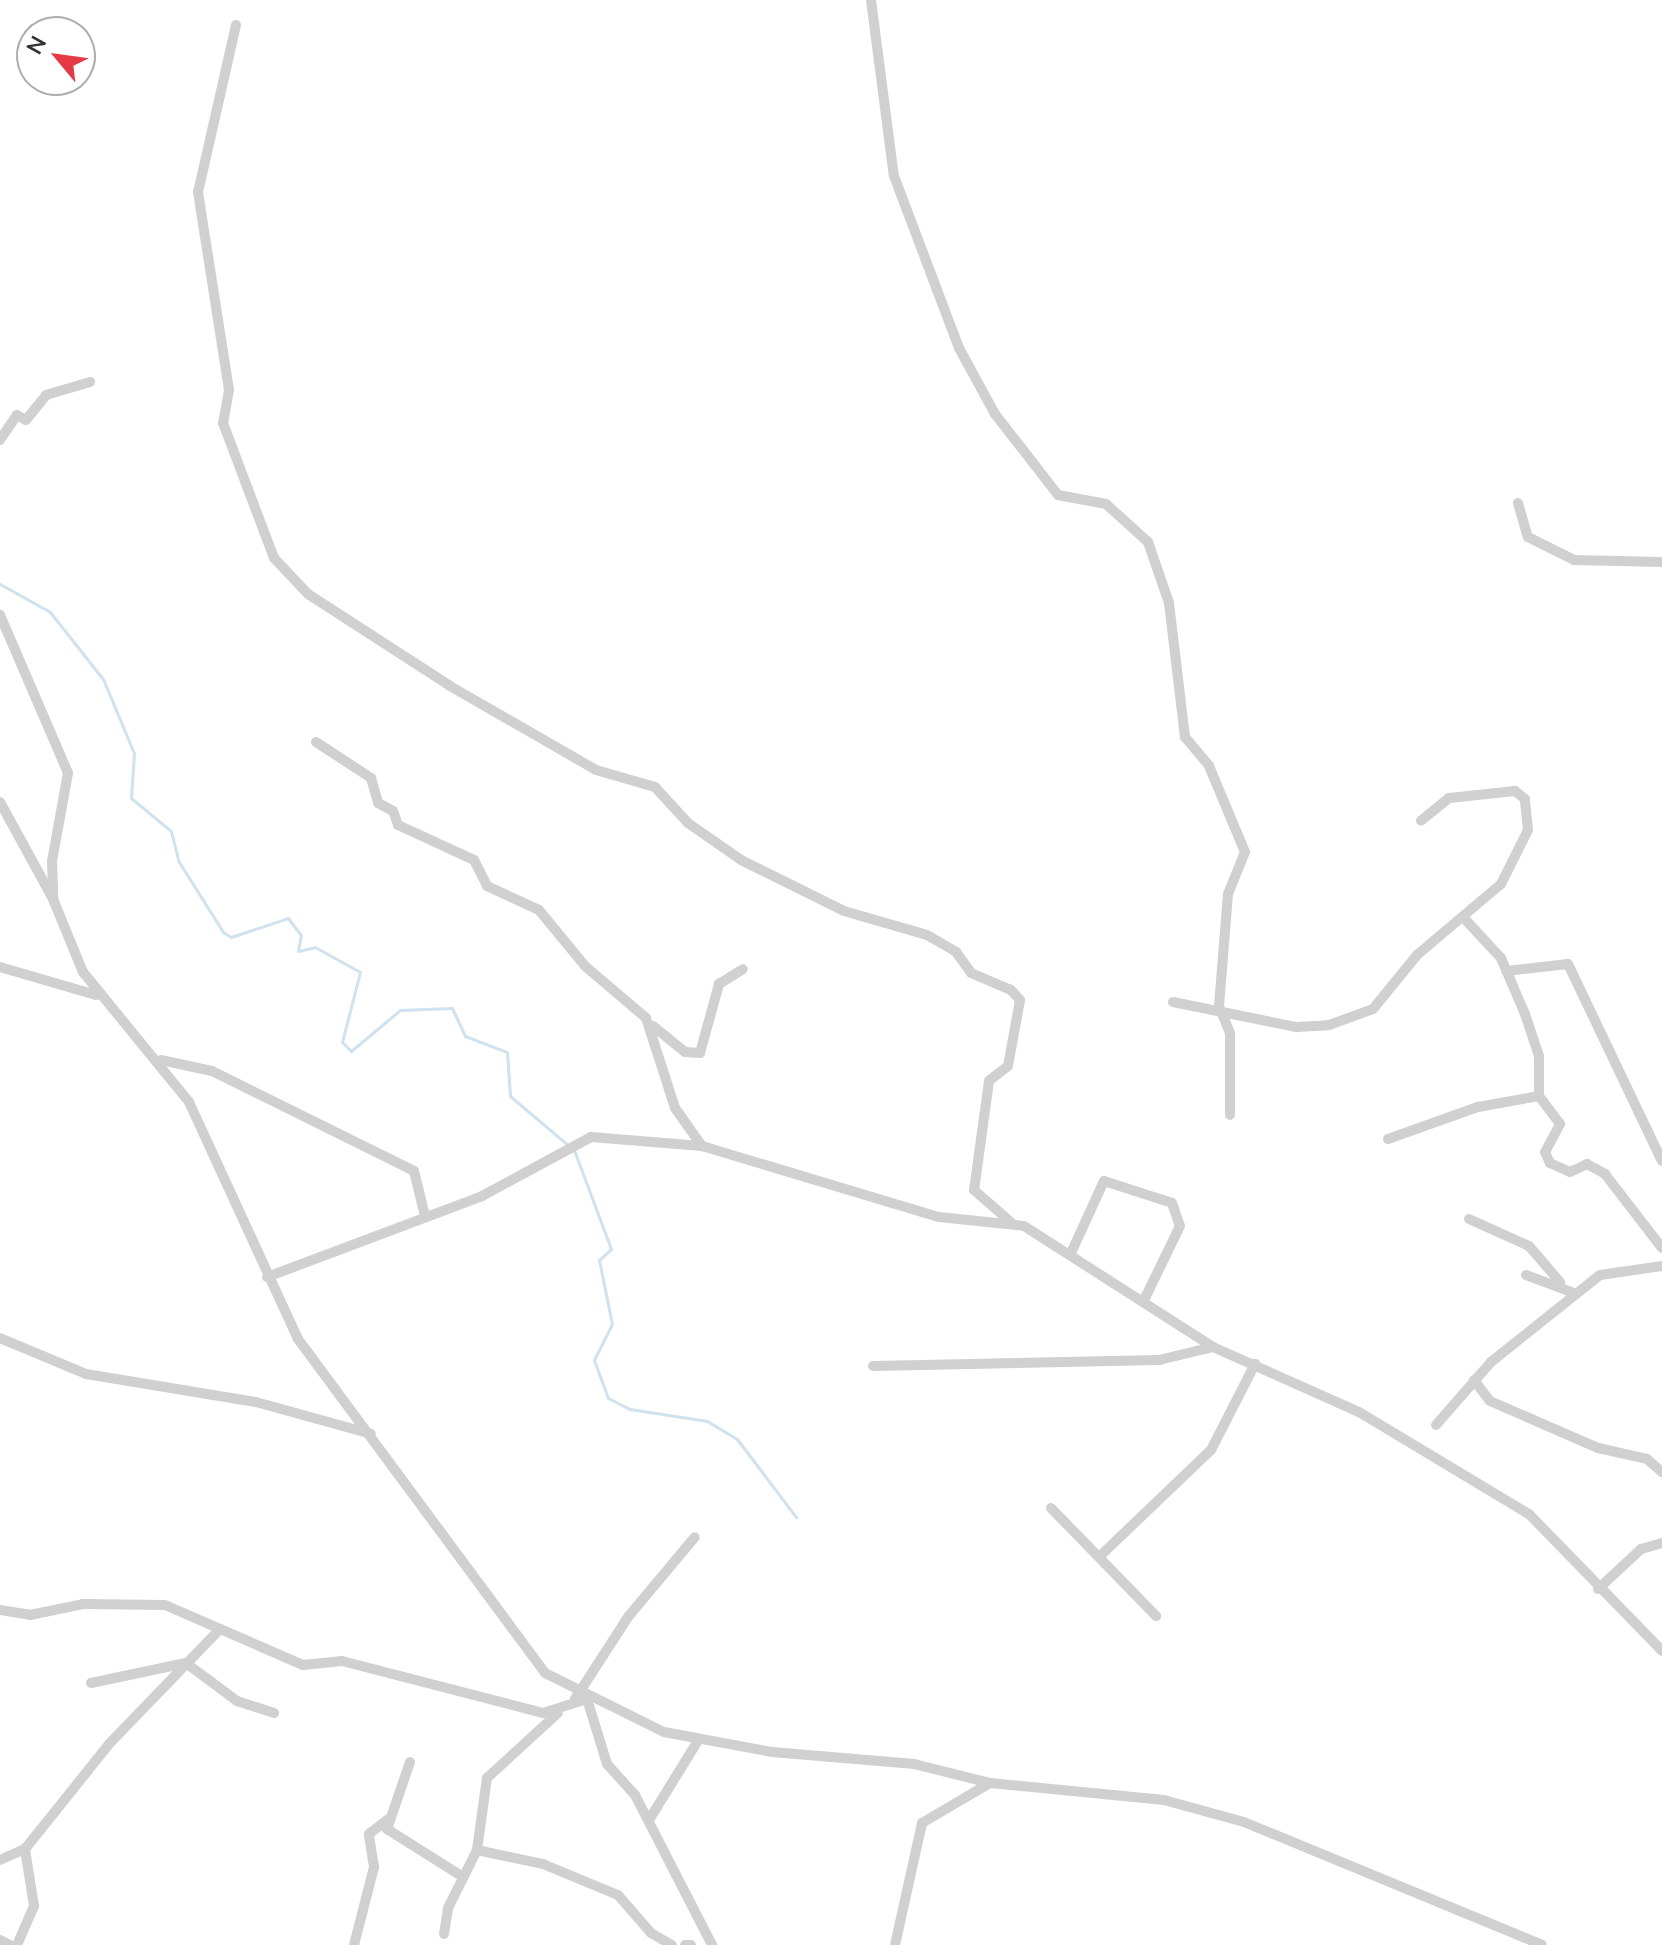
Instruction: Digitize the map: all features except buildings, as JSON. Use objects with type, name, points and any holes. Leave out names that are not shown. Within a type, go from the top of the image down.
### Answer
[{"type":"street","points":[[871,0],[894,176],[959,348],[995,414],[1058,495],[1106,504],[1148,542],[1169,603],[1185,737],[1209,766],[1245,852],[1228,894],[1219,1006],[1230,1033],[1230,1115]]},
{"type":"street","points":[[236,25],[198,192],[229,390],[223,423],[274,558],[308,594],[450,686],[596,770],[655,787],[697,830],[741,860],[844,911],[927,935],[956,952],[971,973],[1011,990],[1020,1000],[1008,1066],[989,1081],[974,1190],[1013,1224],[1071,1253],[1213,1347],[1359,1412],[1529,1514],[1598,1589],[1662,1651]]},
{"type":"street","points":[[0,440],[17,415],[26,420],[46,395],[90,382]]},
{"type":"street","points":[[1518,503],[1528,537],[1574,560],[1602,566],[1662,562]]},
{"type":"street","points":[[0,615],[68,773],[52,861],[53,899]]},
{"type":"street","points":[[316,742],[371,778],[378,803],[393,811],[398,825],[474,860],[487,886],[539,910],[560,941],[685,1052],[700,1053],[719,984],[743,969]]},
{"type":"street","points":[[1173,1002],[1219,1006],[1255,1024],[1329,1025],[1373,1009],[1417,955],[1501,884],[1522,850],[1525,799],[1515,791],[1449,798],[1421,821]]},
{"type":"street","points":[[0,802],[53,899],[96,995],[161,1060],[189,1102],[298,1339],[371,1434],[506,1626],[545,1673],[583,1696],[650,1727],[699,1739],[914,1764],[990,1783],[1164,1800],[1244,1822],[1542,1945]]},
{"type":"street","points":[[1463,917],[1506,971],[1539,1056],[1539,1096],[1560,1124],[1548,1144],[1550,1163],[1570,1172],[1587,1164],[1605,1174],[1662,1248]]},
{"type":"street","points":[[1506,971],[1568,964],[1662,1161]]},
{"type":"street","points":[[0,967],[96,995]]},
{"type":"street","points":[[653,1026],[675,1108],[702,1146]]},
{"type":"street","points":[[161,1060],[212,1071],[414,1171],[425,1216]]},
{"type":"street","points":[[1388,1139],[1478,1107],[1539,1096]]},
{"type":"street","points":[[267,1277],[482,1196],[571,1145],[614,1137],[702,1146],[939,1217],[1013,1224]]},
{"type":"street","points":[[1071,1253],[1104,1181],[1172,1203],[1180,1226],[1144,1300]]},
{"type":"street","points":[[1469,1219],[1529,1246],[1560,1282],[1574,1293]]},
{"type":"street","points":[[1436,1425],[1474,1380],[1574,1293],[1600,1275],[1662,1266]]},
{"type":"street","points":[[1526,1275],[1560,1282]]},
{"type":"street","points":[[0,1338],[86,1374],[256,1402],[371,1434]]},
{"type":"street","points":[[873,1366],[1159,1360],[1213,1347]]},
{"type":"street","points":[[1099,1557],[1211,1450],[1255,1364]]},
{"type":"street","points":[[1474,1380],[1490,1401],[1598,1448],[1647,1459],[1662,1472]]},
{"type":"street","points":[[1051,1508],[1156,1616]]},
{"type":"street","points":[[444,1934],[463,1877],[477,1850],[483,1790],[494,1765],[583,1696],[628,1617],[695,1537]]},
{"type":"street","points":[[1598,1589],[1641,1549],[1662,1543]]},
{"type":"street","points":[[0,1610],[30,1615],[144,1602],[189,1613],[218,1631],[303,1665],[342,1661],[558,1713]]},
{"type":"street","points":[[0,1860],[25,1849],[186,1663],[218,1631]]},
{"type":"street","points":[[91,1683],[186,1663],[237,1701],[274,1713]]},
{"type":"street","points":[[583,1696],[607,1764],[649,1820],[712,1945]]},
{"type":"street","points":[[649,1820],[699,1739]]},
{"type":"street","points":[[354,1945],[374,1867],[369,1834],[387,1820],[410,1762]]},
{"type":"street","points":[[895,1945],[922,1823],[990,1783]]},
{"type":"street","points":[[387,1820],[392,1838],[463,1877]]},
{"type":"street","points":[[17,1945],[34,1906],[25,1849]]},
{"type":"street","points":[[477,1850],[543,1864],[618,1895],[651,1933],[672,1945]]},
{"type":"street","points":[[0,1940],[10,1945]]},
{"type":"waterway","points":[[0,584],[50,612],[103,679],[134,753],[131,798],[171,831],[179,862],[223,932],[231,937],[288,918],[301,935],[298,951],[315,947],[360,972],[342,1042],[351,1051],[400,1010],[452,1008],[465,1036],[507,1052],[510,1096],[568,1145]]},
{"type":"waterway","points":[[574,1150],[611,1249],[599,1260],[612,1324],[594,1360],[608,1398],[630,1409],[707,1421],[737,1439],[796,1517]]}]
